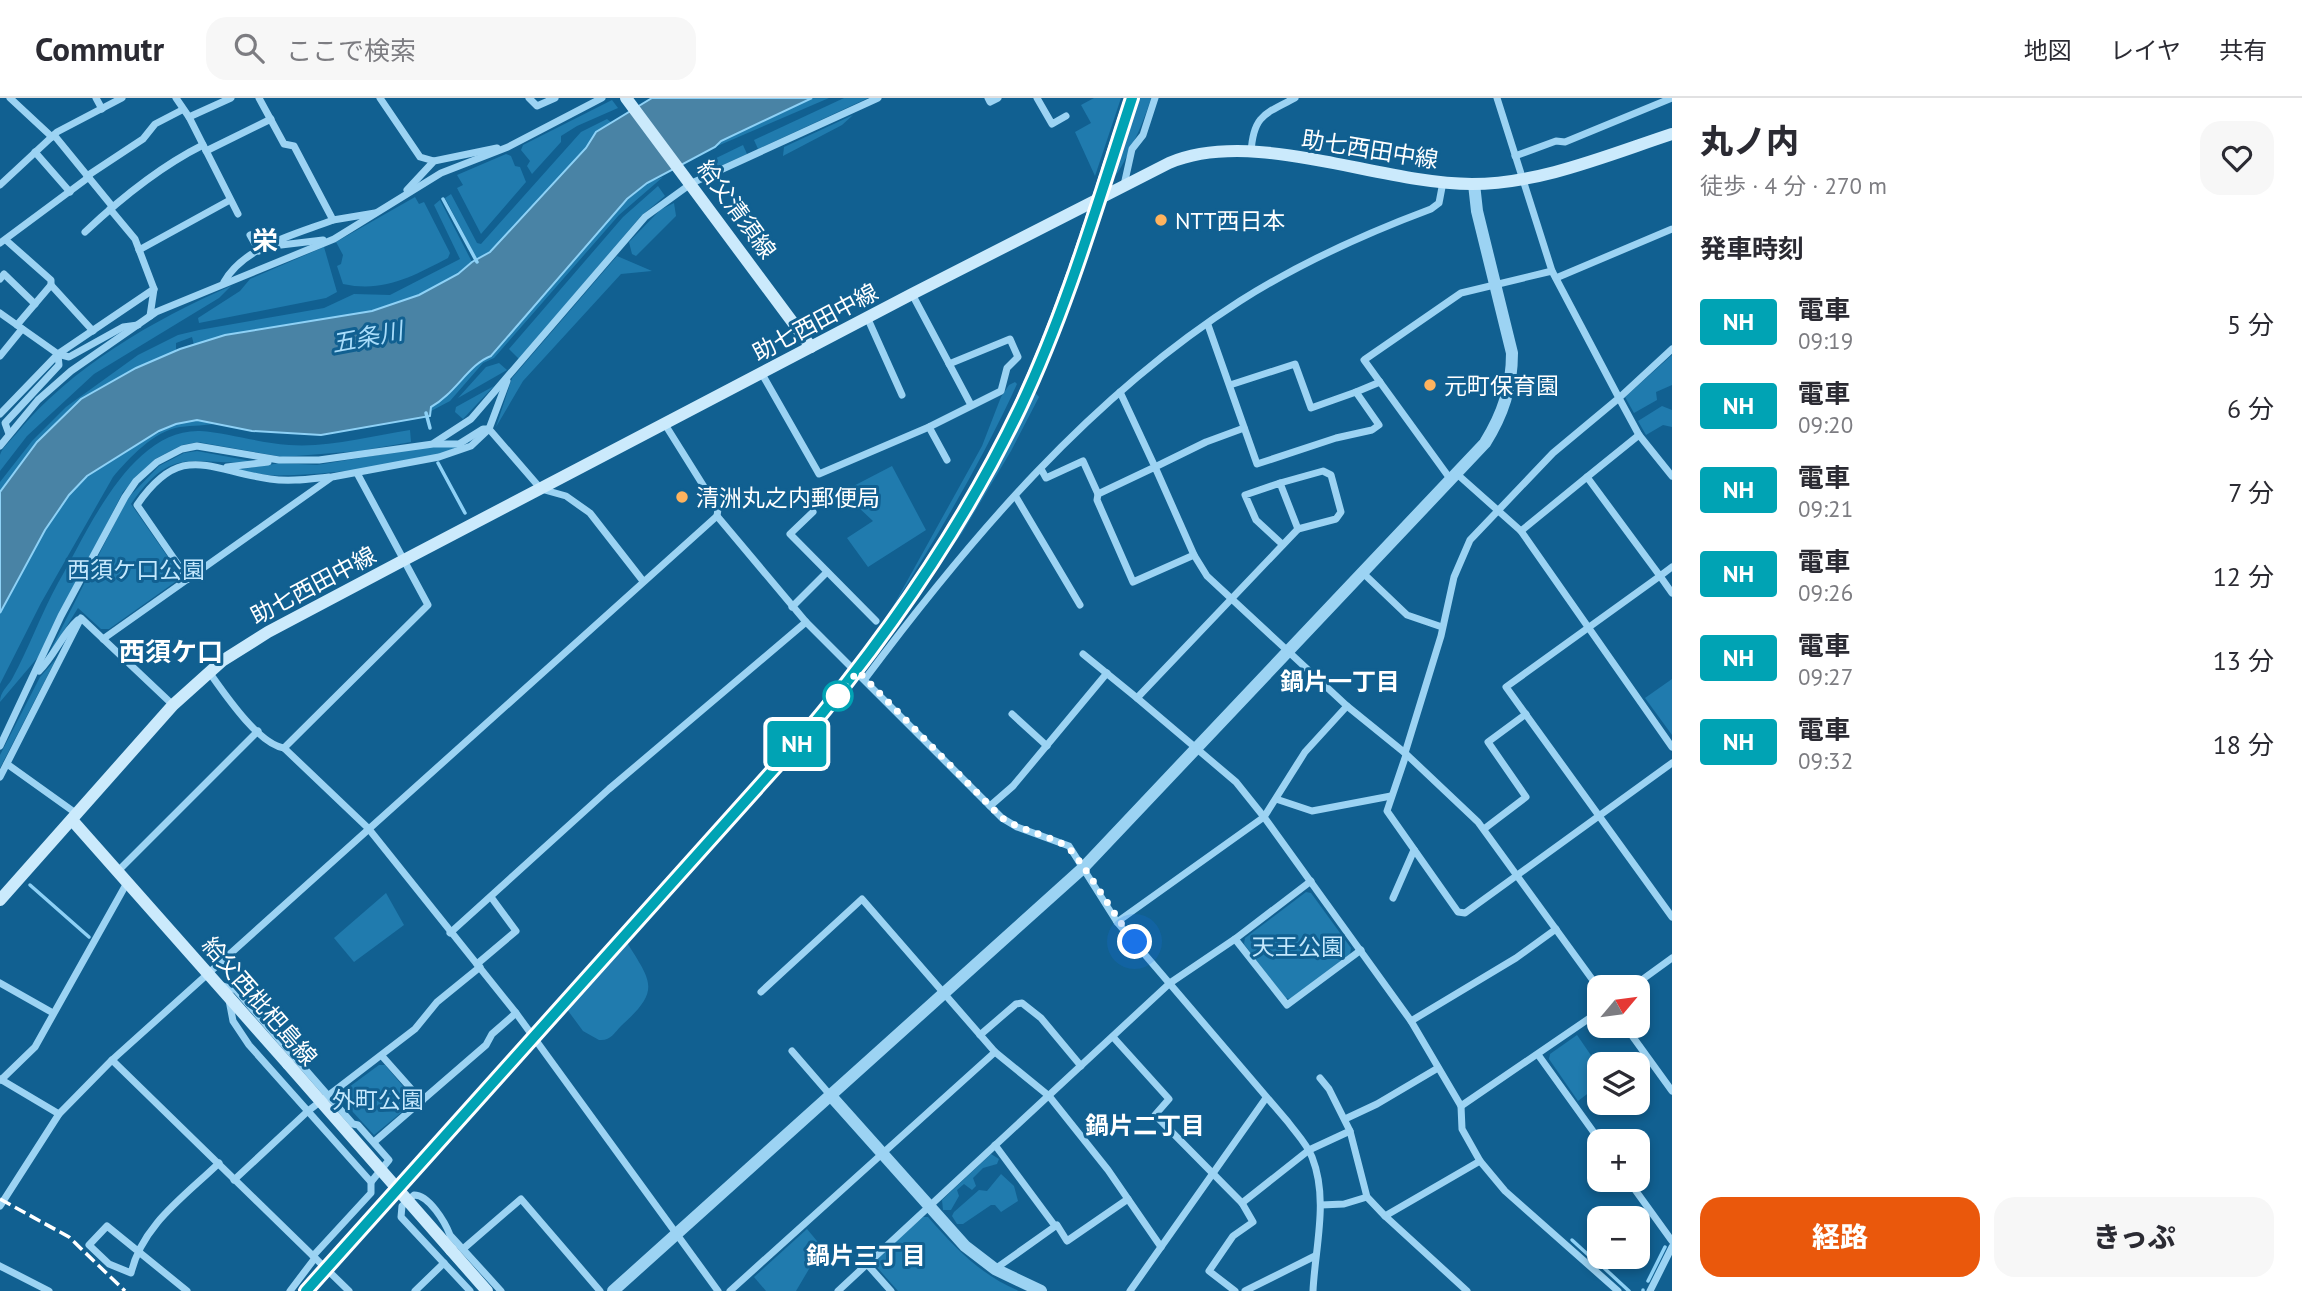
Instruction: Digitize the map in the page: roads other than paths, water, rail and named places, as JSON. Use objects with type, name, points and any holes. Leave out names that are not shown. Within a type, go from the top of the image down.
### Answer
[{"type":"main road","name":"給父清須線","points":[[626,98],[690,180],[811,347]]},
{"type":"main road","name":"助七西田中線","points":[[74,817],[173,705],[208,672],[268,632],[666,425],[912,293],[1188,155],[1206,151],[1251,153],[1443,182],[1474,184],[1521,179],[1672,134]]},
{"type":"main road","name":"給父西枇杷島線","points":[[74,817],[229,1000],[457,1249],[487,1291]]},
{"type":"main road","points":[[0,900],[74,817]]},
{"type":"street","points":[[10,98],[53,136],[88,176],[135,239],[155,289],[150,316]]},
{"type":"street","points":[[96,98],[102,109]]},
{"type":"street","points":[[0,185],[53,136],[122,98]]},
{"type":"street","points":[[176,98],[189,117],[238,214]]},
{"type":"street","points":[[189,117],[231,98]]},
{"type":"street","points":[[260,98],[284,144],[295,146],[333,220]]},
{"type":"street","points":[[380,98],[420,157],[434,161],[508,147]]},
{"type":"street","points":[[529,98],[537,106],[555,98]]},
{"type":"street","points":[[0,446],[37,400],[71,371],[150,316],[224,282],[334,239],[441,173],[508,147],[603,98]]},
{"type":"street","points":[[433,444],[471,419],[645,217],[690,180],[878,98]]},
{"type":"street","points":[[988,98],[990,102],[998,98]]},
{"type":"street","points":[[1037,98],[1052,124],[1066,116]]},
{"type":"street","points":[[1124,185],[1132,149],[1143,135],[1154,98]]},
{"type":"street","points":[[1251,153],[1254,126],[1261,116],[1295,98]]},
{"type":"street","points":[[1497,98],[1521,179],[1568,307],[1639,435],[1672,476]]},
{"type":"street","points":[[1515,156],[1556,141],[1565,142],[1672,98]]},
{"type":"street","points":[[93,331],[51,285],[51,280],[2,242],[88,176],[143,139],[155,124],[182,110]]},
{"type":"street","points":[[85,232],[111,208],[180,157],[271,119]]},
{"type":"street","points":[[35,152],[70,192]]},
{"type":"street","points":[[403,195],[434,161]]},
{"type":"street","points":[[865,679],[959,559],[1041,469],[1120,392],[1161,358],[1237,303],[1316,258],[1431,209],[1439,202],[1443,182]]},
{"type":"street","points":[[614,1291],[1083,868],[1454,477],[1497,424],[1512,377],[1512,353],[1477,211],[1474,184]]},
{"type":"street","points":[[139,250],[230,200]]},
{"type":"street","points":[[224,282],[231,271],[275,243],[333,220],[378,212]]},
{"type":"street","points":[[1672,229],[1554,274],[1461,293],[1364,360],[1454,477],[1521,531],[1672,747]]},
{"type":"street","points":[[250,235],[259,251]]},
{"type":"street","points":[[275,243],[281,245],[334,239]]},
{"type":"street","points":[[0,279],[4,274],[35,304]]},
{"type":"street","points":[[0,356],[51,285]]},
{"type":"street","points":[[0,414],[58,354],[155,289]]},
{"type":"street","points":[[912,293],[971,405]]},
{"type":"street","points":[[0,313],[58,354],[69,357],[122,327],[139,325]]},
{"type":"street","points":[[867,317],[902,395]]},
{"type":"street","points":[[1208,326],[1256,464],[1336,438],[1372,430],[1379,425],[1356,393]]},
{"type":"street","points":[[762,374],[819,474],[929,427],[1001,391],[1007,368],[1018,360],[1010,339],[949,364]]},
{"type":"street","points":[[1672,349],[1553,453],[1470,540],[1454,577],[1406,754],[1387,811],[1458,912],[1465,913],[1672,763]]},
{"type":"street","points":[[9,434],[5,423],[59,365],[58,354]]},
{"type":"street","points":[[1230,386],[1294,364],[1311,408],[1380,382]]},
{"type":"street","points":[[188,579],[137,505],[153,482],[181,466],[197,463],[287,481],[357,473],[448,455],[471,446],[489,429],[509,375]]},
{"type":"street","points":[[1120,392],[1201,568],[1347,706],[1406,754],[1483,828],[1589,975]]},
{"type":"street","points":[[0,1206],[59,1114],[112,1060],[716,516],[718,509],[666,425]]},
{"type":"street","points":[[929,427],[947,460]]},
{"type":"street","points":[[1098,494],[1206,442],[1244,428]]},
{"type":"street","points":[[222,468],[279,460],[319,460],[433,444],[459,444],[483,429],[489,429],[541,489],[580,504],[643,581]]},
{"type":"street","points":[[1521,531],[1639,435]]},
{"type":"street","points":[[0,747],[61,616],[136,481],[157,462],[182,449],[197,446],[279,460]]},
{"type":"street","points":[[1041,469],[1046,478],[1083,461],[1133,582],[1194,555]]},
{"type":"street","points":[[1137,698],[1298,529],[1336,519],[1341,512],[1331,475],[1323,471],[1245,495],[1256,520],[1282,544]]},
{"type":"street","points":[[284,748],[428,605],[357,473]]},
{"type":"street","points":[[103,639],[332,477]]},
{"type":"street","points":[[1587,477],[1672,593]]},
{"type":"street","points":[[1280,483],[1298,529]]},
{"type":"street","points":[[1016,497],[1080,605]]},
{"type":"street","points":[[813,512],[790,534],[876,621]]},
{"type":"street","points":[[716,516],[806,622],[990,806],[1017,827],[1069,846],[1117,922],[1308,1150],[1318,1176],[1321,1205],[1313,1291]]},
{"type":"street","points":[[1672,567],[1506,687],[1672,918]]},
{"type":"street","points":[[792,607],[827,572]]},
{"type":"street","points":[[1363,573],[1407,615],[1442,627]]},
{"type":"street","points":[[36,674],[52,658],[70,627],[80,618]]},
{"type":"street","points":[[80,618],[173,705]]},
{"type":"street","points":[[0,777],[80,618]]},
{"type":"street","points":[[450,933],[618,782],[806,622]]},
{"type":"street","points":[[1083,654],[1236,782],[1411,1021],[1461,1107],[1462,1129],[1480,1161],[1506,1191],[1618,1291]]},
{"type":"street","points":[[208,672],[234,707],[258,731],[278,747],[284,748],[368,828],[516,1013],[718,1291]]},
{"type":"street","points":[[990,806],[1013,786],[1107,673]]},
{"type":"street","points":[[1117,922],[1264,817],[1305,752],[1347,706]]},
{"type":"street","points":[[1012,714],[1047,746]]},
{"type":"street","points":[[1483,828],[1526,797],[1488,742],[1526,714]]},
{"type":"street","points":[[59,1114],[1,1079],[35,1047],[123,875],[258,731]]},
{"type":"street","points":[[7,764],[74,817]]},
{"type":"street","points":[[1276,799],[1312,811],[1391,796]]},
{"type":"street","points":[[1393,898],[1414,850]]},
{"type":"street","points":[[838,1291],[1170,983],[1236,939],[1311,881]]},
{"type":"street","points":[[234,1180],[308,1111],[330,1097],[415,1029],[437,1002],[516,932],[491,897]]},
{"type":"street","points":[[761,992],[862,900],[995,1052],[1049,1096],[1161,1247]]},
{"type":"street","points":[[1411,1021],[1516,958],[1556,929]]},
{"type":"street","points":[[1236,939],[1287,1005],[1361,950]]},
{"type":"street","points":[[1648,975],[1672,957]]},
{"type":"street","points":[[0,983],[53,1013]]},
{"type":"street","points":[[216,984],[236,990],[389,1160],[371,1182],[371,1193],[314,1257],[290,1291]]},
{"type":"street","points":[[229,1000],[233,1021],[249,1045],[371,1182]]},
{"type":"street","points":[[980,1035],[1016,1003],[1022,1003],[1041,1018],[1081,1066]]},
{"type":"street","points":[[374,1142],[486,1045],[492,1034],[516,1013]]},
{"type":"street","points":[[1461,1107],[1587,1020]]},
{"type":"street","points":[[1113,1037],[1169,1098],[1155,1115],[1242,1203],[1253,1222],[1233,1236],[1209,1271],[1235,1291]]},
{"type":"street","points":[[1634,1038],[1672,1091]]},
{"type":"street","points":[[792,1051],[965,1246],[995,1269],[1036,1290]]},
{"type":"street","points":[[730,1291],[995,1052]]},
{"type":"street","points":[[1539,1055],[1591,1129]]},
{"type":"street","points":[[382,1056],[422,1101]]},
{"type":"street","points":[[112,1060],[349,1291]]},
{"type":"street","points":[[1345,1119],[1377,1104],[1438,1068]]},
{"type":"street","points":[[1320,1079],[1350,1131],[1367,1197],[1467,1291]]},
{"type":"street","points":[[1130,1291],[1266,1098]]},
{"type":"street","points":[[1242,1203],[1308,1150],[1350,1131]]},
{"type":"street","points":[[995,1145],[1067,1241],[1128,1199]]},
{"type":"street","points":[[1385,1216],[1480,1161]]},
{"type":"street","points":[[187,1291],[136,1251],[107,1226],[89,1245],[109,1264],[131,1273],[136,1251],[146,1234],[219,1163]]},
{"type":"street","points":[[1637,1192],[1672,1241]]},
{"type":"street","points":[[470,1291],[401,1217],[402,1206],[414,1195],[424,1198],[457,1249],[500,1291]]},
{"type":"street","points":[[1321,1205],[1344,1204],[1367,1197]]},
{"type":"street","points":[[457,1249],[520,1199],[600,1291]]},
{"type":"street","points":[[995,1269],[1055,1226]]},
{"type":"street","points":[[1650,1291],[1672,1247]]},
{"type":"street","points":[[1245,1291],[1315,1256]]},
{"type":"street","points":[[866,1263],[891,1291]]},
{"type":"street","points":[[415,1291],[444,1264]]},
{"type":"street","points":[[0,1266],[49,1291]]},
{"type":"water","name":"五条川","points":[[652,98],[812,98],[721,141],[715,147],[647,183],[627,199],[491,356],[483,360],[431,407],[430,416],[321,435],[252,431],[197,420],[159,431],[87,476],[69,495],[45,530],[0,613],[0,492],[37,442],[81,399],[136,368],[180,349],[225,335],[372,311],[419,295],[458,274],[490,252],[586,148],[596,132]]},
{"type":"waterway","points":[[443,199],[477,262]]},
{"type":"waterway","points":[[426,413],[430,428]]},
{"type":"waterway","points":[[438,463],[465,513]]},
{"type":"waterway","points":[[30,885],[89,937]]},
{"type":"waterway","points":[[1572,1240],[1587,1254]]},
{"type":"waterway","points":[[1648,1281],[1665,1247]]},
{"type":"waterway","points":[[1605,1269],[1629,1291]]},
{"type":"railway","points":[[299,1291],[798,735],[860,657],[918,576],[994,448],[1033,366],[1062,290],[1126,98]]},
{"type":"railway","points":[[0,1199],[69,1237],[125,1291]]},
{"type":"train","name":"NH","points":[[306,1291],[800,740],[868,659],[898,617],[952,533],[1020,406],[1075,273],[1132,98]]},
{"type":"place","name":"NTT西日本","points":[[1161,220]]},
{"type":"place","name":"元町保育園","points":[[1430,385]]},
{"type":"place","name":"清洲丸之内郵便局","points":[[682,497]]},
{"type":"district","name":"栄","points":[[265,240]]},
{"type":"district","name":"西須ケ口","points":[[171,651]]},
{"type":"district","name":"鍋片一丁目","points":[[1340,681]]},
{"type":"district","name":"鍋片二丁目","points":[[1145,1125]]},
{"type":"district","name":"鍋片三丁目","points":[[866,1255]]},
{"type":"park label","name":"西須ケ口公園","points":[[136,569]]},
{"type":"park label","name":"天王公園","points":[[1298,946]]},
{"type":"park label","name":"外町公園","points":[[378,1099]]}]
